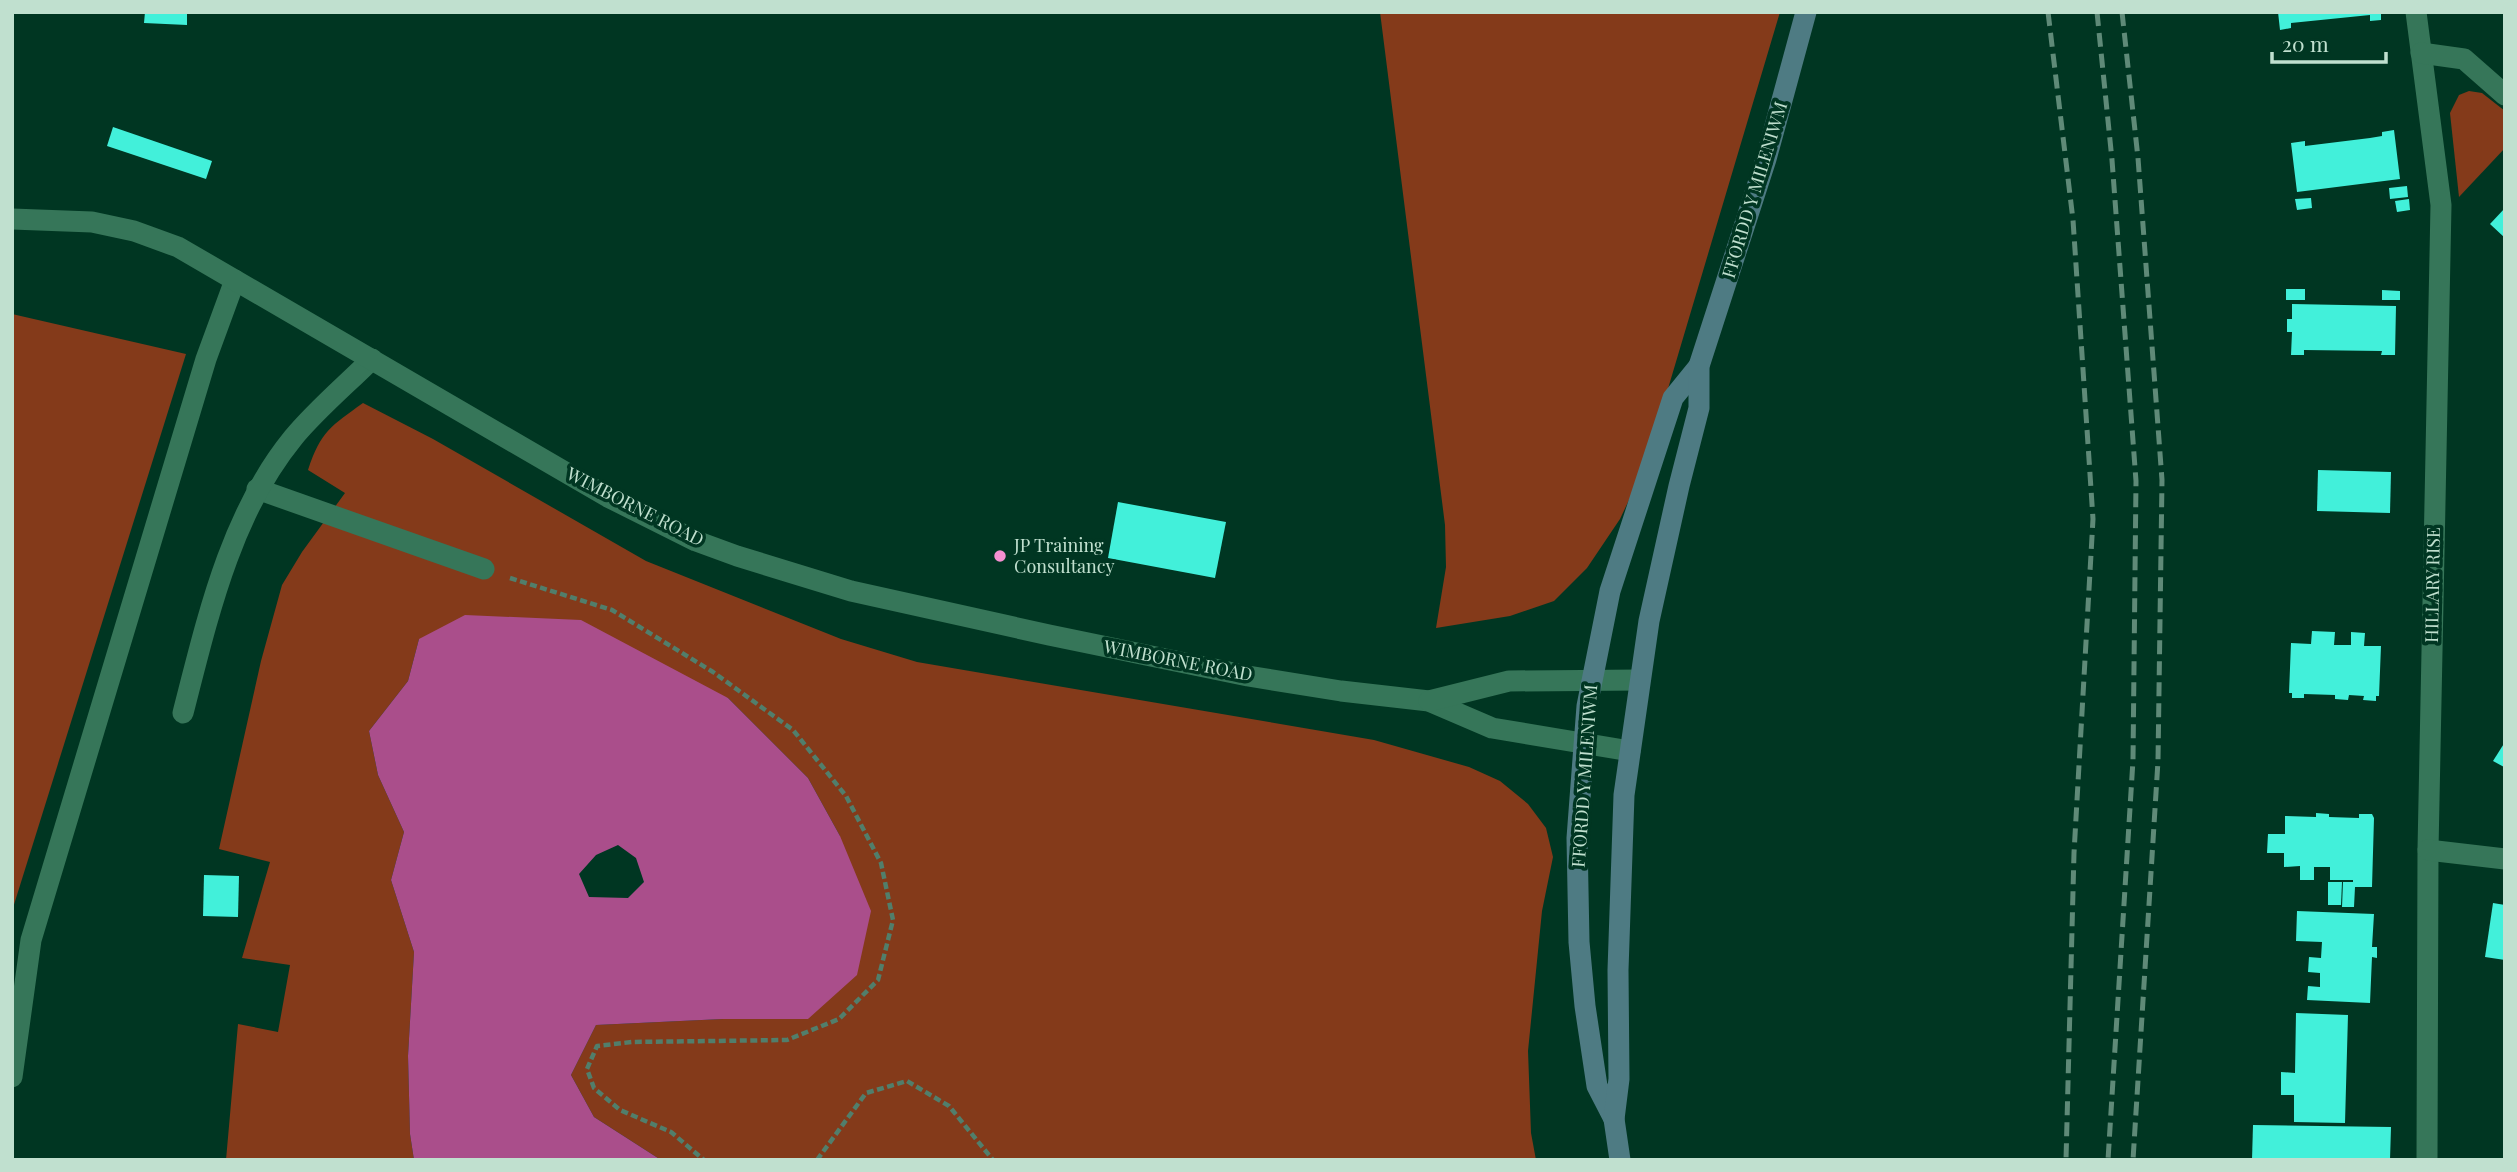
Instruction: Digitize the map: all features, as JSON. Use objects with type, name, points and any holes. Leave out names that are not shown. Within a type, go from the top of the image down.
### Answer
[{"type":"street","name":"FFORDD Y MILENIWM","points":[[1620,1160],[1614,1119],[1619,1079],[1619,898],[1624,795],[1649,621],[1699,408],[1699,366],[1766,159],[1806,12]]},
{"type":"street","name":"HILLARY RISE","points":[[2416,12],[2441,205],[2428,850],[2427,1160]]},
{"type":"street","points":[[2421,53],[2465,59],[2505,95]]},
{"type":"street","name":"WIMBORNE ROAD","points":[[12,219],[92,222],[134,231],[178,247],[653,521],[696,541],[771,567],[851,591],[1176,662],[1341,691],[1429,701],[1492,728],[1630,751]]},
{"type":"street","points":[[12,1077],[31,940],[206,359],[235,280]]},
{"type":"street","points":[[183,713],[213,596],[257,489],[293,438],[372,359]]},
{"type":"street","name":"FFORDD Y MILENIWM","points":[[1614,1119],[1597,1086],[1579,942],[1577,838],[1584,745],[1592,681],[1610,591],[1672,398],[1699,366]]},
{"type":"street","points":[[257,489],[484,569]]},
{"type":"street","name":"WIMBORNE ROAD","points":[[1429,701],[1509,681],[1640,680]]},
{"type":"street","points":[[2428,850],[2505,859]]},
{"type":"path","points":[[484,569],[612,610],[713,672],[793,730],[846,796],[881,863],[893,920],[878,981],[839,1019],[787,1040],[632,1042],[597,1046],[587,1069],[594,1088],[620,1110],[671,1132],[704,1160]]},
{"type":"path","points":[[817,1160],[866,1093],[907,1081],[949,1106],[993,1160]]},
{"type":"shaded area","points":[[1380,12],[1780,12],[1645,466],[1620,519],[1587,568],[1554,601],[1510,616],[1436,628],[1446,567],[1445,525]]},
{"type":"shaded area","points":[[2469,91],[2482,93],[2505,111],[2505,148],[2459,197],[2450,113],[2459,95]]},
{"type":"shaded area","points":[[12,314],[186,354],[12,911]]},
{"type":"shaded area","points":[[363,403],[433,439],[646,561],[841,639],[917,662],[1374,740],[1469,767],[1500,781],[1528,804],[1546,828],[1553,857],[1542,911],[1528,1051],[1531,1133],[1536,1160],[661,1160],[594,1117],[571,1075],[596,1025],[723,1019],[808,1019],[840,836],[808,778],[728,698],[419,639],[408,681],[369,731],[378,775],[404,832],[391,880],[414,952],[408,1056],[410,1134],[414,1160],[226,1160],[238,1024],[278,1032],[290,965],[242,958],[270,862],[219,849],[261,661],[282,585],[302,552],[345,493],[308,470],[328,430]]},
{"type":"shaded area","points":[[465,615],[581,620],[728,698],[808,778],[840,836],[871,911],[857,975],[808,1019],[723,1019],[596,1025],[571,1075],[594,1117],[661,1160],[414,1160],[410,1134],[408,1056],[414,952],[391,880],[404,832],[378,775],[369,731],[408,681],[419,639]],"holes":[[[618,845],[636,858],[644,882],[628,898],[589,897],[579,874],[596,855]]]},
{"type":"building","points":[[145,12],[187,12],[187,25],[144,23]]},
{"type":"building","points":[[2278,12],[2381,12],[2381,20],[2370,21],[2370,15],[2291,23],[2291,28],[2280,30]]},
{"type":"building","points":[[113,127],[212,161],[206,179],[107,146]]},
{"type":"building","points":[[2394,130],[2400,179],[2297,192],[2291,143],[2305,141],[2305,146],[2370,138]]},
{"type":"building","points":[[2407,186],[2408,197],[2390,199],[2389,188]]},
{"type":"building","points":[[2311,198],[2312,208],[2297,210],[2295,199]]},
{"type":"building","points":[[2409,199],[2410,210],[2397,212],[2395,201]]},
{"type":"building","points":[[2505,208],[2505,238],[2490,224]]},
{"type":"building","points":[[2286,289],[2305,289],[2305,300],[2286,300]]},
{"type":"building","points":[[2382,290],[2400,291],[2400,300],[2382,300]]},
{"type":"building","points":[[2292,304],[2396,306],[2395,355],[2381,355],[2382,351],[2304,350],[2304,355],[2291,355],[2292,332],[2287,332],[2287,319],[2292,319]]},
{"type":"building","points":[[2318,470],[2391,472],[2390,513],[2317,511]]},
{"type":"building","points":[[1118,502],[1226,522],[1215,578],[1108,558]]},
{"type":"building","points":[[2312,631],[2335,632],[2334,645],[2351,645],[2351,632],[2365,633],[2364,646],[2381,646],[2379,696],[2376,696],[2376,701],[2363,700],[2364,696],[2349,695],[2348,700],[2335,699],[2335,695],[2304,694],[2304,698],[2292,698],[2292,693],[2289,693],[2291,643],[2311,644]]},
{"type":"building","points":[[2505,742],[2505,766],[2504,767],[2493,761]]},
{"type":"building","points":[[2316,813],[2329,814],[2329,817],[2359,818],[2359,814],[2372,814],[2374,818],[2372,887],[2355,887],[2354,907],[2342,907],[2343,882],[2353,880],[2330,880],[2330,867],[2314,867],[2314,880],[2300,880],[2300,866],[2284,867],[2284,853],[2267,853],[2268,834],[2285,834],[2285,816],[2316,817]]},
{"type":"building","points":[[204,875],[239,876],[238,917],[203,916]]},
{"type":"building","points":[[2328,882],[2342,882],[2341,905],[2328,905]]},
{"type":"building","points":[[2493,903],[2505,905],[2505,960],[2485,957]]},
{"type":"building","points":[[2297,911],[2374,914],[2372,947],[2377,947],[2377,958],[2372,957],[2370,1003],[2307,1000],[2308,986],[2320,987],[2320,973],[2308,972],[2309,957],[2321,958],[2322,942],[2296,941]]},
{"type":"building","points":[[2296,1013],[2348,1015],[2345,1123],[2294,1122],[2294,1095],[2281,1095],[2281,1072],[2295,1073]]},
{"type":"building","points":[[2253,1125],[2391,1127],[2390,1160],[2252,1160]]},
{"type":"railway","points":[[2048,12],[2073,220],[2093,519],[2074,853],[2066,1160]]},
{"type":"railway","points":[[2097,12],[2112,160],[2136,481],[2133,760],[2108,1160]]},
{"type":"railway","points":[[2122,12],[2138,158],[2162,480],[2158,761],[2133,1160]]},
{"type":"place","name":"JP Training Consultancy","points":[[1000,556]]}]
